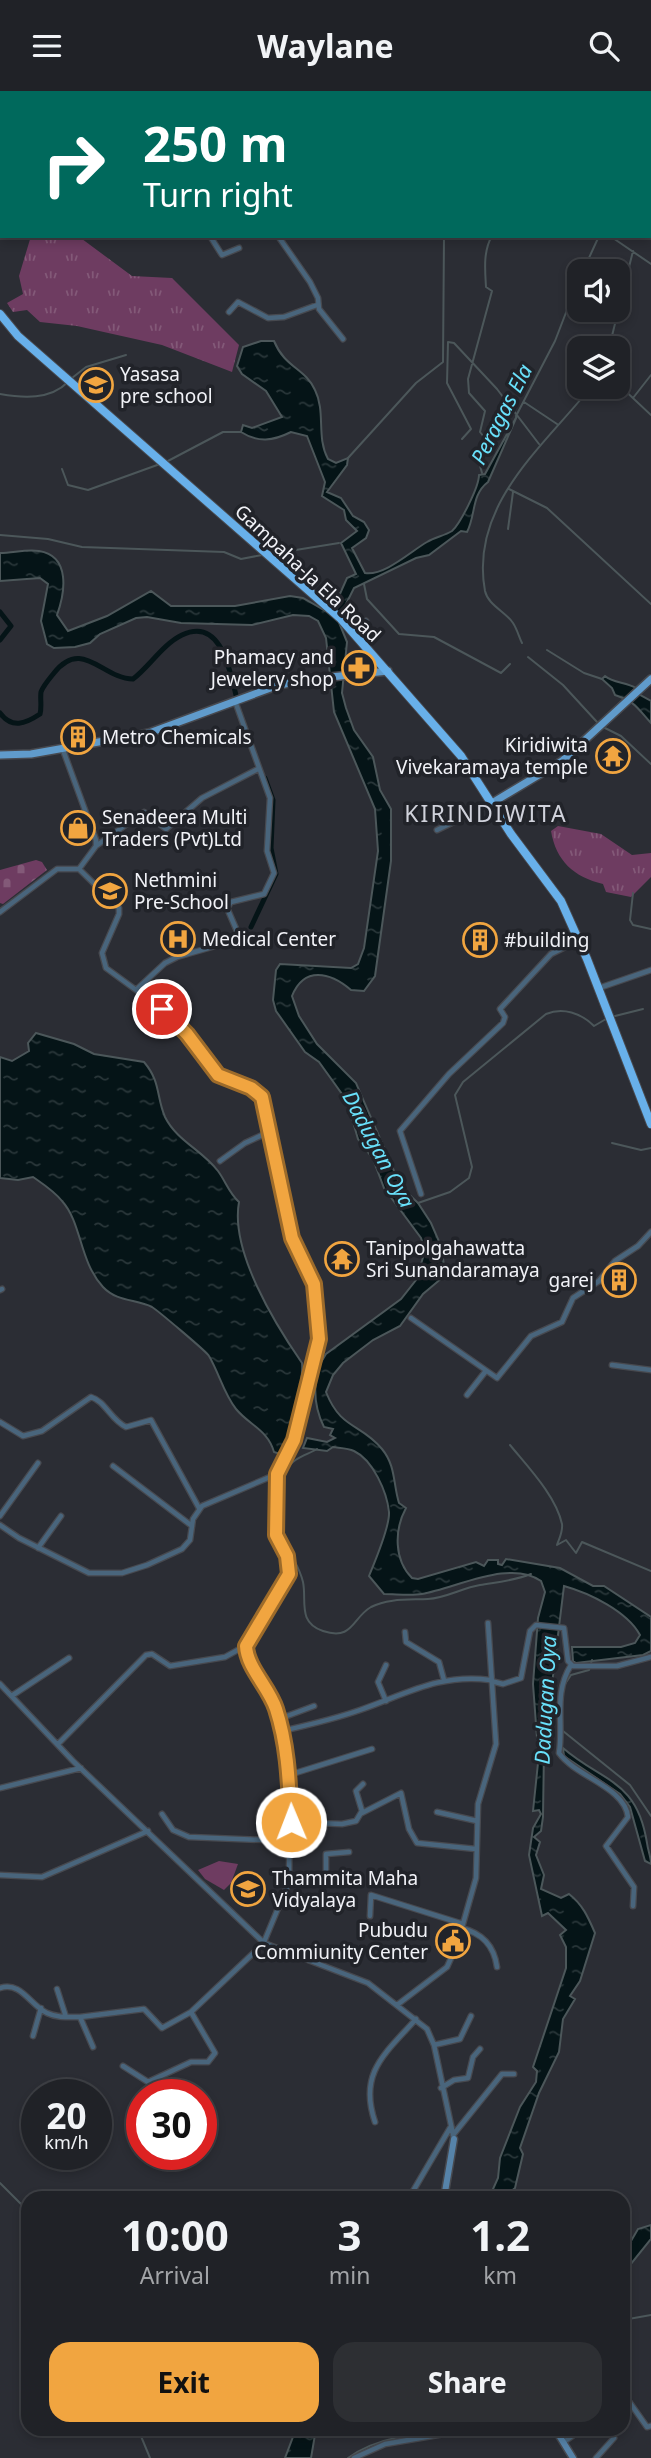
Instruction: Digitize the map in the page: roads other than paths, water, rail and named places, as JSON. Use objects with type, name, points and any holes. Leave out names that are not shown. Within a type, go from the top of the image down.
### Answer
[{"type":"highway","name":"Gampaha-Ja Ela Road","points":[[0,314],[18,336],[341,619],[469,766],[561,901],[651,1123]]},
{"type":"main road","points":[[0,755],[63,750],[149,733],[276,686],[388,671]]},
{"type":"main road","points":[[492,803],[562,761],[651,679]]},
{"type":"street","points":[[211,238],[222,255],[239,248]]},
{"type":"street","points":[[279,238],[310,282],[318,298],[317,305],[343,339]]},
{"type":"street","points":[[229,312],[238,302],[268,318],[284,317],[317,305]]},
{"type":"street","points":[[354,633],[366,621]]},
{"type":"street","points":[[137,989],[166,963],[177,957],[233,942],[238,937],[227,908],[231,902],[264,894],[274,873],[267,851],[270,806],[234,700]]},
{"type":"street","points":[[63,750],[82,808],[94,833],[96,846]]},
{"type":"street","points":[[79,869],[96,846],[144,812],[166,829],[202,798],[258,769]]},
{"type":"street","points":[[437,830],[492,803]]},
{"type":"street","points":[[0,912],[57,869],[79,869],[119,908],[120,914],[102,953],[103,962],[187,1034],[218,1075],[259,1092],[271,1131],[292,1238],[314,1284],[319,1339],[294,1440],[277,1474],[276,1535],[287,1556],[289,1574],[246,1646],[246,1654],[265,1683],[279,1719],[289,1775],[289,1882],[264,1942],[191,2012],[162,2028],[144,2009],[66,2017],[41,2008],[18,1988],[8,1985],[0,1988]]},
{"type":"street","points":[[421,1194],[400,1131],[449,1074],[503,1023],[505,1017],[500,1009],[551,954],[579,940]]},
{"type":"street","points":[[598,988],[651,970]]},
{"type":"street","points":[[220,1161],[245,1143],[271,1131]]},
{"type":"street","points":[[411,1318],[497,1378],[531,1336],[562,1322],[573,1298],[599,1281],[611,1265],[651,1232]]},
{"type":"street","points":[[612,1365],[651,1370]]},
{"type":"street","points":[[467,1395],[485,1372]]},
{"type":"street","points":[[0,1422],[23,1436],[42,1431],[91,1397],[96,1398],[113,1419],[126,1427],[150,1420],[199,1508]]},
{"type":"street","points":[[0,1516],[38,1463]]},
{"type":"street","points":[[113,1466],[192,1526]]},
{"type":"street","points":[[0,1525],[38,1548],[89,1573],[122,1573],[182,1549],[190,1540],[199,1508],[277,1474]]},
{"type":"street","points":[[38,1548],[61,1516]]},
{"type":"street","points":[[397,2005],[447,1967],[475,1878],[477,1821],[482,1789],[495,1753],[488,1623]]},
{"type":"street","points":[[282,1731],[386,1701],[444,1680],[464,1677],[503,1684],[520,1679],[530,1631],[536,1625],[564,1628],[568,1661],[571,1665]]},
{"type":"street","points":[[405,1632],[406,1642],[439,1662],[444,1680]]},
{"type":"street","points":[[58,1744],[146,1655],[152,1654],[170,1666],[225,1657],[246,1646]]},
{"type":"street","points":[[571,1665],[617,1666],[651,1657]]},
{"type":"street","points":[[13,1695],[69,1658]]},
{"type":"street","points":[[386,1665],[378,1682],[386,1701]]},
{"type":"street","points":[[571,1665],[561,1686],[563,1740],[559,1753],[593,1782],[611,1790],[627,1810],[628,1817],[606,1846],[634,1887],[633,1906]]},
{"type":"street","points":[[0,1685],[13,1695],[81,1768],[264,1942],[301,1959],[358,1978],[427,2029],[454,2139]]},
{"type":"street","points":[[279,1719],[314,1706]]},
{"type":"street","points":[[289,1775],[372,1749]]},
{"type":"street","points":[[0,1788],[81,1768]]},
{"type":"street","points":[[362,1813],[356,1791],[363,1784]]},
{"type":"street","points":[[291,1822],[342,1824],[356,1821],[362,1813],[401,1793],[409,1829],[417,1843],[476,1849]]},
{"type":"street","points":[[437,1812],[477,1821]]},
{"type":"street","points":[[162,1814],[173,1830],[189,1837],[289,1841]]},
{"type":"street","points":[[0,1875],[43,1877],[148,1831]]},
{"type":"street","points":[[289,1882],[326,1881],[326,1854],[349,1852]]},
{"type":"street","points":[[370,1916],[371,1895],[462,1926],[481,1935],[494,1952],[497,1967]]},
{"type":"street","points":[[57,1989],[66,2017]]},
{"type":"street","points":[[33,2036],[41,2008]]},
{"type":"street","points":[[122,2066],[148,2083],[191,2062],[208,2062],[215,2053],[191,2012]]},
{"type":"street","points":[[433,2045],[460,2039],[471,2015]]},
{"type":"street","points":[[80,2017],[93,2047]]},
{"type":"street","points":[[375,2122],[368,2089],[379,2058],[416,2019]]},
{"type":"street","points":[[441,2088],[454,2080],[468,2078],[473,2057],[481,2049]]},
{"type":"street","points":[[445,2191],[454,2139],[502,2074],[514,2074]]},
{"type":"street","points":[[413,2191],[450,2127]]},
{"type":"street","points":[[630,2404],[647,2427],[651,2427]]},
{"type":"street","points":[[354,2458],[385,2444],[431,2436]]},
{"type":"street","points":[[560,2436],[573,2458]]},
{"type":"street","points":[[564,2442],[573,2436]]},
{"type":"street","points":[[596,2458],[614,2438]]},
{"type":"water","name":"Dadugan Oya","points":[[261,341],[274,341],[284,357],[306,377],[315,390],[320,407],[324,451],[328,459],[336,463],[348,458],[347,465],[327,492],[341,498],[353,516],[364,522],[369,530],[366,538],[352,548],[365,573],[381,571],[427,542],[452,531],[468,505],[479,475],[485,474],[517,416],[488,482],[476,499],[467,532],[461,531],[429,555],[416,558],[354,588],[338,620],[347,642],[342,693],[354,730],[373,757],[380,790],[391,809],[391,861],[375,976],[364,991],[351,990],[335,979],[318,975],[303,980],[292,996],[299,1016],[317,1044],[356,1083],[401,1187],[418,1203],[441,1246],[445,1271],[442,1278],[423,1294],[400,1326],[373,1340],[343,1363],[333,1375],[326,1392],[338,1413],[366,1434],[387,1455],[399,1503],[406,1508],[399,1526],[398,1545],[406,1571],[412,1578],[418,1579],[476,1562],[484,1566],[488,1560],[498,1560],[498,1564],[502,1565],[506,1559],[560,1568],[593,1586],[604,1586],[651,1617],[651,1651],[643,1655],[576,1663],[573,1661],[572,1647],[621,1647],[635,1643],[640,1635],[617,1611],[585,1593],[564,1586],[544,1749],[543,1817],[541,1831],[534,1837],[540,1842],[536,1855],[544,1875],[541,1889],[561,1898],[569,1894],[574,1898],[582,1907],[595,1933],[580,1981],[570,1996],[575,1999],[563,2019],[559,2052],[539,2093],[520,2148],[523,2154],[515,2188],[511,2191],[492,2191],[498,2178],[500,2158],[520,2107],[536,2082],[537,2071],[533,2067],[566,1968],[566,1947],[560,1935],[566,1930],[548,1913],[542,1916],[529,1855],[533,1828],[541,1814],[539,1810],[533,1811],[538,1763],[534,1755],[538,1751],[533,1684],[538,1618],[545,1592],[541,1581],[514,1573],[483,1577],[422,1594],[384,1594],[369,1576],[389,1518],[388,1504],[378,1477],[361,1455],[352,1450],[333,1447],[327,1451],[303,1448],[307,1438],[327,1442],[335,1438],[330,1435],[333,1429],[324,1427],[316,1400],[316,1381],[321,1362],[326,1354],[401,1299],[416,1280],[425,1251],[421,1238],[384,1188],[373,1159],[358,1139],[347,1101],[319,1062],[305,1052],[276,1011],[273,1000],[276,970],[280,964],[351,968],[358,964],[364,948],[378,851],[375,809],[334,712],[326,638],[318,621],[309,616],[293,615],[252,625],[181,623],[147,617],[136,618],[100,634],[90,643],[54,648],[47,644],[41,621],[48,584],[40,578],[0,581],[0,553],[39,551],[49,554],[61,568],[63,586],[57,615],[68,631],[107,616],[151,591],[171,606],[235,606],[290,596],[303,598],[331,614],[347,578],[356,574],[341,543],[357,531],[346,520],[344,510],[322,496],[325,482],[307,436],[291,432],[272,439],[260,439],[241,432],[243,425],[252,428],[282,417],[266,391],[242,374],[237,366],[243,347]]},
{"type":"water","points":[[605,676],[636,688],[633,691],[651,701],[651,723],[632,703],[615,695],[602,679]]},
{"type":"water","points":[[36,1033],[74,1044],[94,1054],[144,1062],[153,1076],[162,1109],[170,1125],[212,1164],[239,1202],[241,1242],[248,1264],[268,1308],[302,1363],[295,1410],[280,1454],[274,1452],[263,1433],[236,1409],[206,1353],[152,1307],[120,1298],[103,1287],[89,1266],[69,1210],[56,1194],[33,1177],[18,1180],[0,1178],[0,1057],[12,1061],[29,1051],[28,1043]]},
{"type":"water","points":[[563,1748],[616,1784],[626,1794],[642,1822],[651,1864],[645,1861],[630,1807],[620,1794],[564,1756]]},
{"type":"water","points":[[651,2225],[651,2239],[630,2265],[630,2243],[638,2229]]},
{"type":"water","points":[[293,2436],[315,2436],[311,2458],[285,2458]]},
{"type":"waterway","points":[[348,458],[416,383],[443,362],[444,238]]},
{"type":"waterway","name":"Peragas Ela","points":[[482,473],[477,455],[484,437],[480,432],[485,411],[469,393],[468,379],[492,291],[486,287],[485,267],[491,238]]},
{"type":"waterway","name":"Peragas Ela","points":[[588,259],[598,238]]},
{"type":"waterway","points":[[613,238],[651,264]]},
{"type":"waterway","points":[[612,336],[633,251]]},
{"type":"waterway","name":"Peragas Ela","points":[[516,416],[555,341],[567,310]]},
{"type":"waterway","points":[[462,439],[471,429],[447,383],[448,342],[454,343],[497,389],[539,444]]},
{"type":"waterway","points":[[72,378],[86,367],[126,355]]},
{"type":"waterway","points":[[633,398],[651,375]]},
{"type":"waterway","points":[[0,394],[27,397],[45,395],[68,382]]},
{"type":"waterway","points":[[630,395],[651,415]]},
{"type":"waterway","points":[[522,643],[513,623],[490,600],[485,591],[483,560],[488,531],[499,504],[514,479],[581,399]]},
{"type":"waterway","points":[[524,402],[557,424]]},
{"type":"waterway","points":[[166,462],[223,432],[241,432]]},
{"type":"waterway","points":[[62,469],[68,485],[88,490],[160,464]]},
{"type":"waterway","points":[[509,489],[547,508],[651,604]]},
{"type":"waterway","points":[[508,529],[513,492]]},
{"type":"waterway","points":[[0,535],[48,539],[82,547],[224,552],[241,559],[262,555]]},
{"type":"waterway","points":[[271,554],[339,543]]},
{"type":"waterway","points":[[364,584],[367,599],[399,634],[434,637],[501,673],[510,664]]},
{"type":"waterway","points":[[0,612],[11,626],[0,640]]},
{"type":"waterway","points":[[0,713],[14,723],[40,714],[43,687],[64,663],[83,659],[112,673],[133,679],[175,639],[196,631],[207,634],[216,641],[228,666],[238,703]]},
{"type":"waterway","points":[[547,650],[584,673],[602,679]]},
{"type":"waterway","points":[[528,657],[563,685],[597,722]]},
{"type":"waterway","points":[[603,727],[621,736],[651,764]]},
{"type":"waterway","points":[[251,927],[276,874],[271,848],[273,800],[265,778]]},
{"type":"waterway","points":[[633,893],[630,920],[633,925],[651,929]]},
{"type":"waterway","points":[[615,1016],[643,1009]]},
{"type":"waterway","name":"Dadugan Oya","points":[[418,1203],[450,1192],[469,1178],[472,1167],[455,1095],[463,1082],[546,1014],[559,1011],[572,1013],[594,1026],[606,1019]]},
{"type":"waterway","points":[[612,1143],[641,1150],[651,1148]]},
{"type":"waterway","points":[[510,1445],[540,1482],[559,1513],[562,1524],[557,1545],[566,1540],[576,1553],[582,1542],[651,1571]]},
{"type":"waterway","points":[[317,1449],[289,1466],[283,1484],[281,1510],[285,1539],[303,1582],[306,1617],[315,1627],[340,1633],[378,1604],[435,1598],[473,1586],[531,1574]]},
{"type":"waterway","name":"Dadugan Oya","points":[[565,1684],[571,1675],[589,1670],[592,1660]]},
{"type":"waterway","name":"Dadugan Oya","points":[[563,1731],[630,1785],[651,1816]]},
{"type":"waterway","points":[[0,2183],[21,2204]]},
{"type":"waterway","points":[[630,2319],[651,2315]]},
{"type":"waterway","points":[[141,2436],[150,2458]]},
{"type":"waterway","points":[[348,2458],[371,2445],[406,2436]]},
{"type":"place","name":"Yasasa pre school","points":[[96,385]]},
{"type":"place","name":"Phamacy and Jewelery shop","points":[[359,668]]},
{"type":"place","name":"Metro Chemicals","points":[[78,737]]},
{"type":"place","name":"Kiridiwita Vivekaramaya temple","points":[[613,756]]},
{"type":"place","name":"Senadeera Multi Traders (Pvt)Ltd","points":[[78,828]]},
{"type":"place","name":"Nethmini Pre-School","points":[[110,891]]},
{"type":"place","name":"Medical Center","points":[[178,939]]},
{"type":"place","name":"#building","points":[[480,940]]},
{"type":"place","name":"Tanipolgahawatta Sri Sunandaramaya","points":[[342,1259]]},
{"type":"place","name":"garej","points":[[619,1280]]},
{"type":"place","name":"Thammita Maha Vidyalaya","points":[[248,1889]]},
{"type":"place","name":"Pubudu Commiunity Center","points":[[453,1941]]},
{"type":"district","name":"KIRINDIWITA","points":[[486,813]]}]
